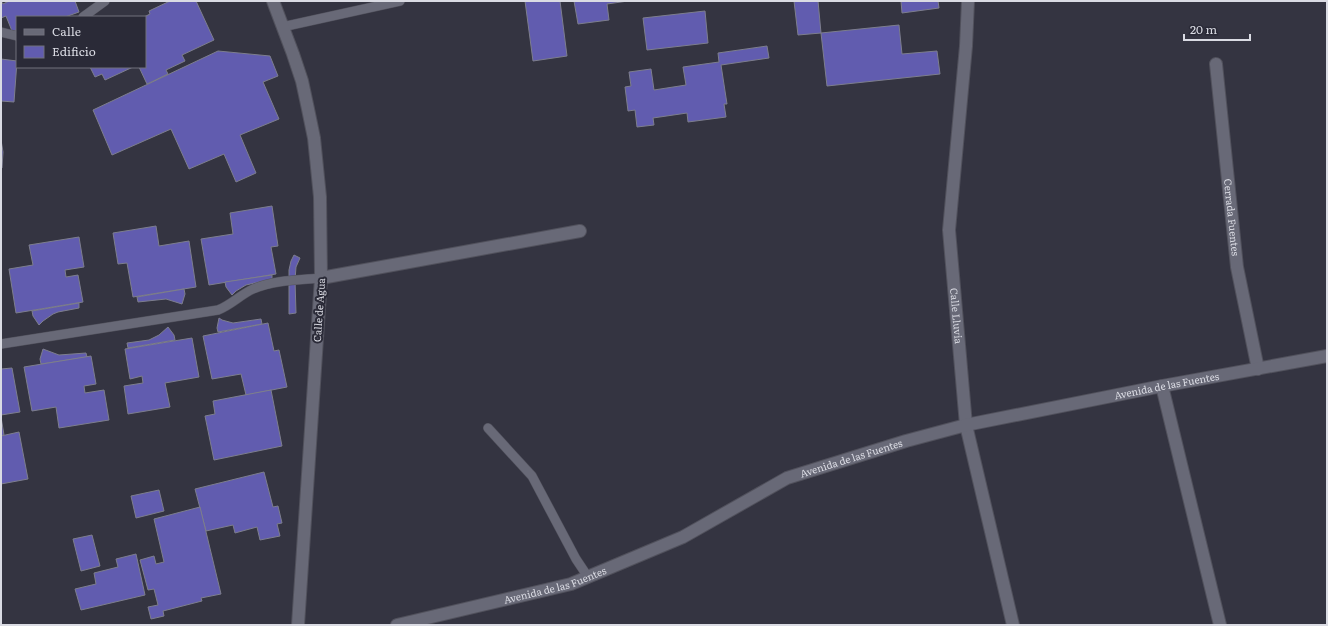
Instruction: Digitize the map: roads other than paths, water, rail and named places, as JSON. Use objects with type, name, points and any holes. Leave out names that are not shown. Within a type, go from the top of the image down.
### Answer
[{"type":"street","name":"Calle de Agua","points":[[273,1],[302,81],[314,138],[320,197],[321,278],[298,625]]},
{"type":"street","name":"Calle Lluvia","points":[[968,1],[966,46],[949,230],[966,425],[1013,625]]},
{"type":"street","name":"Cerrada Fuentes","points":[[1216,64],[1237,267],[1258,369]]},
{"type":"street","points":[[321,278],[580,231]]},
{"type":"street","name":"Avenida de las Fuentes","points":[[397,625],[571,584],[683,537],[788,478],[906,441],[966,425],[1162,386],[1327,356]]},
{"type":"street","points":[[1162,386],[1220,625]]},
{"type":"lane","points":[[84,16],[105,1]]},
{"type":"lane","points":[[282,27],[400,1]]},
{"type":"lane","points":[[1,32],[16,36]]},
{"type":"lane","points":[[1,344],[218,310],[226,307],[239,296],[267,284],[321,278]]},
{"type":"lane","points":[[488,428],[532,476],[576,559],[588,577]]}]
